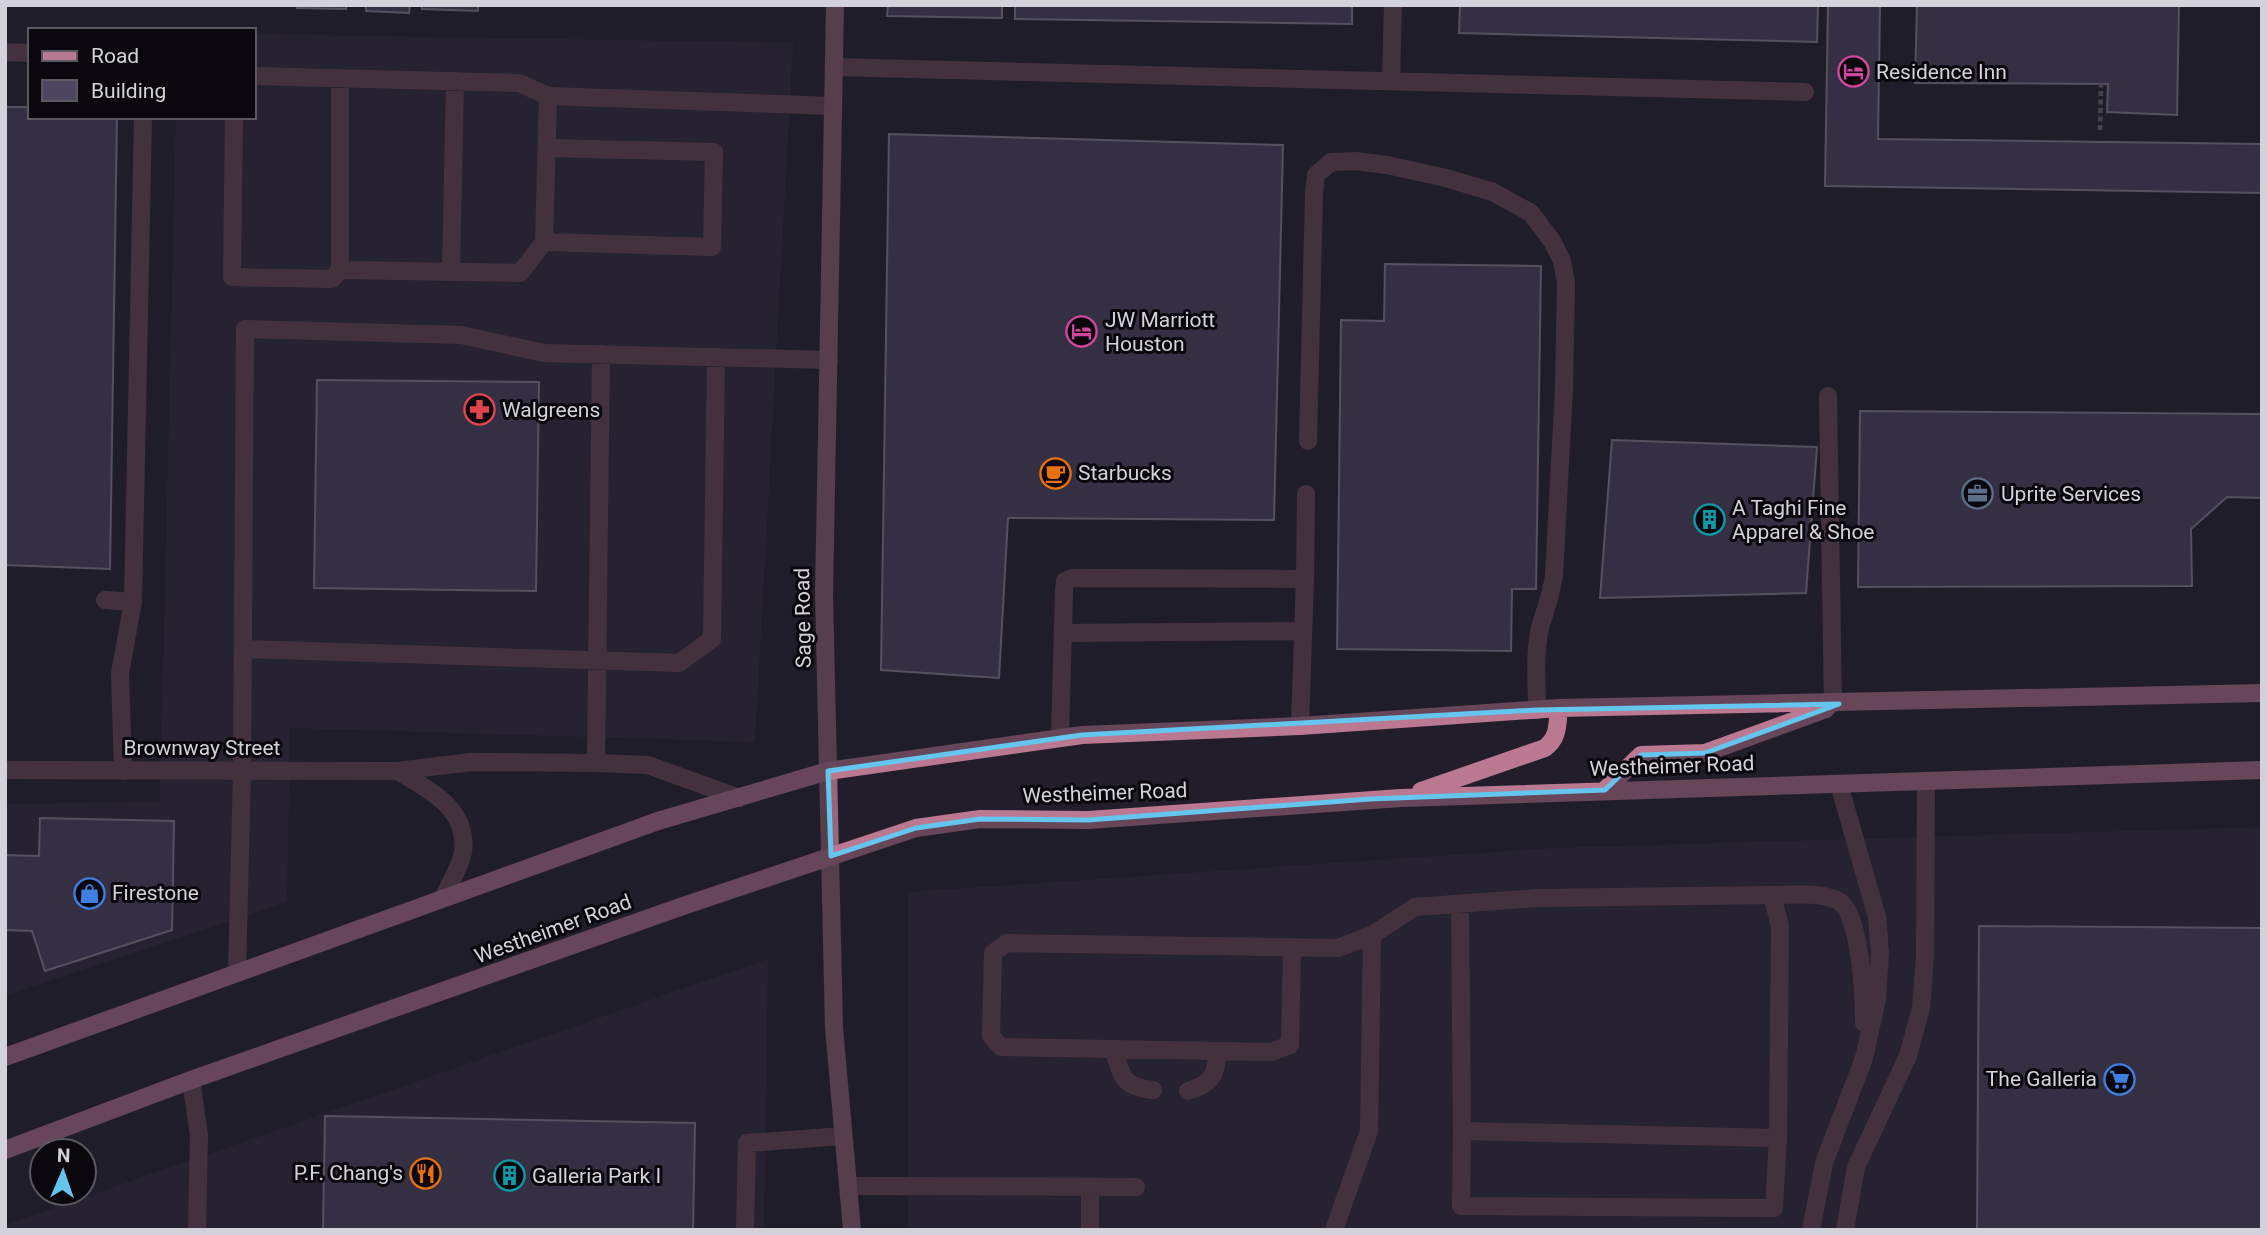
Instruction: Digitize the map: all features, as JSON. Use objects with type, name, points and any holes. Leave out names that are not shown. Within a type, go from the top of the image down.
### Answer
[{"type":"main road","name":"Sage Road","points":[[835,5],[824,594],[834,1028],[852,1230]]},
{"type":"main road","points":[[5,1057],[658,821],[828,771],[1082,734],[1300,726],[1559,709],[2262,693]]},
{"type":"main road","points":[[1605,790],[1641,755],[1705,752],[1836,704]]},
{"type":"main road","points":[[1401,798],[1545,748],[1555,739],[1559,709]]},
{"type":"main road","name":"Westheimer Road","points":[[5,1150],[191,1080],[916,828],[980,819],[1088,820],[1401,798],[2262,770]]},
{"type":"street","points":[[1391,81],[1393,5]]},
{"type":"street","points":[[5,52],[28,53]]},
{"type":"street","points":[[834,67],[1805,92]]},
{"type":"street","points":[[256,76],[519,83],[548,96],[833,106]]},
{"type":"street","points":[[234,119],[232,277],[332,279],[340,270],[340,78]]},
{"type":"street","points":[[451,272],[455,81]]},
{"type":"street","points":[[340,270],[520,273],[544,242],[548,96]]},
{"type":"street","points":[[123,771],[120,673],[133,602],[143,119]]},
{"type":"street","points":[[544,242],[712,247],[714,152],[547,148]]},
{"type":"street","points":[[1308,441],[1317,175],[1331,162],[1355,161],[1387,165],[1493,192],[1531,212],[1552,241],[1562,261],[1566,283],[1564,388],[1554,575],[1536,656],[1537,710]]},
{"type":"street","points":[[237,973],[242,771],[245,330],[461,335],[544,353],[829,360]]},
{"type":"street","points":[[596,763],[601,354]]},
{"type":"street","points":[[243,649],[679,663],[712,639],[716,357]]},
{"type":"street","points":[[1828,396],[1836,704]]},
{"type":"street","points":[[1300,726],[1306,494]]},
{"type":"street","points":[[1060,738],[1065,582],[1072,578],[1305,579]]},
{"type":"street","points":[[105,600],[133,602]]},
{"type":"street","points":[[1063,634],[1303,631]]},
{"type":"street","name":"Brownway Street","points":[[5,770],[398,771],[471,762],[596,763],[648,765],[739,798]]},
{"type":"street","points":[[398,771],[439,796],[461,821],[463,853],[443,898]]},
{"type":"street","points":[[1845,1230],[1856,1167],[1908,1056],[1921,1008],[1925,958],[1926,781]]},
{"type":"street","points":[[1811,1230],[1824,1163],[1864,1058],[1877,999],[1880,953],[1877,917],[1839,783]]},
{"type":"street","points":[[1460,904],[1461,1206],[1774,1208],[1778,1138],[1780,926],[1772,895]]},
{"type":"street","points":[[1292,948],[1290,1045],[1270,1052],[1001,1047],[991,1036],[993,954],[1007,943],[1338,948],[1372,935],[1415,907],[1536,898],[1816,895],[1839,901],[1852,918],[1864,988],[1864,1058]]},
{"type":"street","points":[[1334,1230],[1369,1131],[1372,935]]},
{"type":"street","points":[[1113,1049],[1128,1083],[1135,1088],[1153,1090]]},
{"type":"street","points":[[1188,1091],[1204,1086],[1217,1069],[1218,1052]]},
{"type":"street","points":[[191,1080],[199,1135],[197,1230]]},
{"type":"street","points":[[1462,1131],[1778,1138]]},
{"type":"street","points":[[745,1230],[747,1143],[843,1136]]},
{"type":"street","points":[[848,1186],[1136,1188]]},
{"type":"street","points":[[1090,1186],[1090,1230]]},
{"type":"path","points":[[2100,130],[2101,84]]},
{"type":"highlighted area","points":[[1839,704],[1705,753],[1641,755],[1605,790],[1370,799],[1088,820],[980,819],[916,828],[831,856],[828,771],[1082,735],[1537,710]]},
{"type":"shaded area","points":[[256,34],[793,43],[755,742],[290,728],[287,902],[5,995],[5,804],[160,802],[176,119],[256,119]]},
{"type":"shaded area","points":[[2262,827],[2262,1230],[908,1230],[908,892],[1554,848]]},
{"type":"shaded area","points":[[768,959],[764,1230],[5,1230],[5,1225],[57,1207],[98,1207],[98,1193]]},
{"type":"building","points":[[297,5],[346,5],[346,9],[297,8]]},
{"type":"building","points":[[366,5],[410,5],[409,13],[366,11]]},
{"type":"building","points":[[422,5],[478,5],[478,11],[422,9]]},
{"type":"building","points":[[888,5],[1002,5],[1002,18],[887,16]]},
{"type":"building","points":[[1015,5],[1352,5],[1352,24],[1015,19]]},
{"type":"building","points":[[1460,5],[1818,5],[1817,42],[1459,33]]},
{"type":"building","name":"Residence Inn","points":[[1828,5],[1880,5],[1878,139],[2262,144],[2262,193],[1825,186]]},
{"type":"building","name":"Residence Inn","points":[[1917,5],[2179,5],[2177,115],[2107,112],[2108,84],[1915,83]]},
{"type":"building","points":[[5,107],[28,107],[28,119],[117,119],[110,569],[5,565]]},
{"type":"building","name":"JW Marriott Houston","points":[[889,134],[1283,145],[1274,520],[1008,518],[999,678],[881,670]]},
{"type":"building","points":[[1385,264],[1541,266],[1536,589],[1512,589],[1511,651],[1337,649],[1341,320],[1384,321]]},
{"type":"building","name":"Walgreens","points":[[317,380],[539,382],[536,591],[314,588]]},
{"type":"building","points":[[1860,411],[2262,414],[2262,498],[2227,497],[2191,529],[2192,586],[1858,587]]},
{"type":"building","name":"A Taghi Fine Apparel & Shoe","points":[[1612,440],[1817,447],[1806,593],[1600,598]]},
{"type":"building","name":"Firestone","points":[[40,818],[174,821],[172,930],[45,971],[32,931],[5,930],[5,855],[39,856]]},
{"type":"building","name":"The Galleria","points":[[1979,926],[2262,928],[2262,1230],[1977,1230]]},
{"type":"building","name":"Galleria Park I","points":[[325,1116],[695,1123],[693,1230],[323,1230]]},
{"type":"place","name":"Residence Inn","points":[[1853,72]]},
{"type":"place","name":"JW Marriott Houston","points":[[1082,332]]},
{"type":"place","name":"Walgreens","points":[[479,410]]},
{"type":"place","name":"Starbucks","points":[[1055,473]]},
{"type":"place","name":"Uprite Services","points":[[1978,494]]},
{"type":"place","name":"A Taghi Fine Apparel & Shoe","points":[[1709,520]]},
{"type":"place","name":"Firestone","points":[[89,893]]},
{"type":"place","name":"The Galleria","points":[[2120,1079]]},
{"type":"place","name":"P.F. Chang's","points":[[426,1173]]},
{"type":"place","name":"Galleria Park I","points":[[509,1176]]}]
